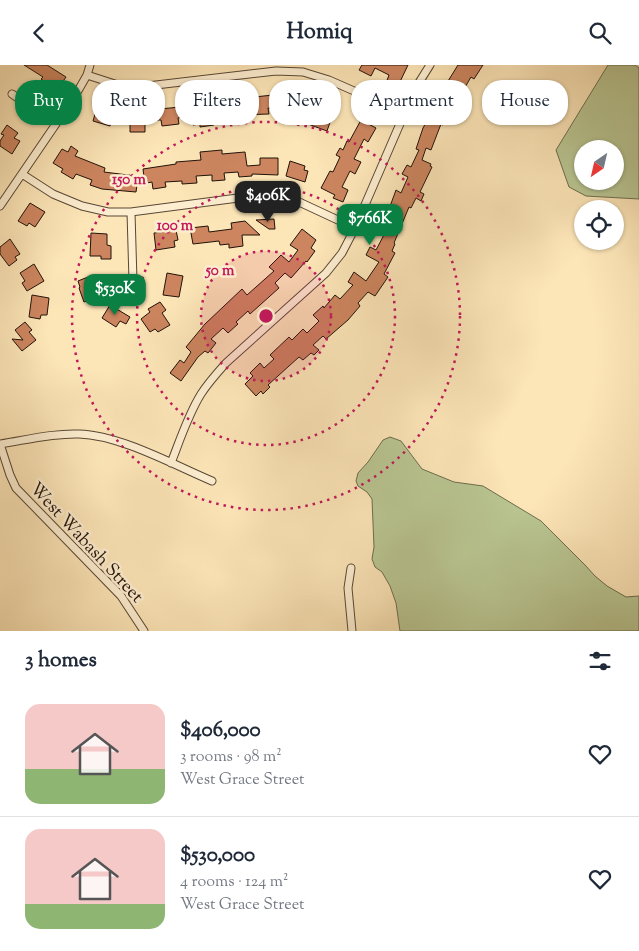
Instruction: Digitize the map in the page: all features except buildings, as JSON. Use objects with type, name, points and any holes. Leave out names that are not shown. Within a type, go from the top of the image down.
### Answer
[{"type":"street","points":[[82,83],[90,65]]},
{"type":"street","points":[[421,80],[430,65]]},
{"type":"street","points":[[87,75],[121,86],[139,87],[276,71],[303,72],[351,90]]},
{"type":"street","points":[[0,206],[55,125]]},
{"type":"street","points":[[170,463],[192,411],[214,376],[326,273],[342,253],[355,228],[399,125]]},
{"type":"street","points":[[22,174],[52,194],[82,206],[108,212],[131,212],[261,195],[296,201],[355,228]]},
{"type":"street","points":[[131,212],[134,281]]},
{"type":"street","points":[[0,444],[69,434],[94,435],[112,439],[212,481]]},
{"type":"street","name":"West Wabash Street","points":[[0,444],[16,488],[121,596],[144,631]]},
{"type":"street","points":[[351,568],[348,588],[352,631]]},
{"type":"green space","points":[[608,65],[635,65],[639,68],[639,199],[586,196],[575,190],[624,190],[624,140],[574,140],[574,190],[569,187],[556,150]]},
{"type":"green space","points":[[390,437],[401,441],[422,469],[454,482],[483,486],[541,521],[607,586],[626,597],[639,596],[639,631],[400,631],[396,603],[390,586],[382,572],[375,567],[372,559],[374,547],[372,499],[367,492],[358,486],[356,481],[358,473],[383,440]]}]
